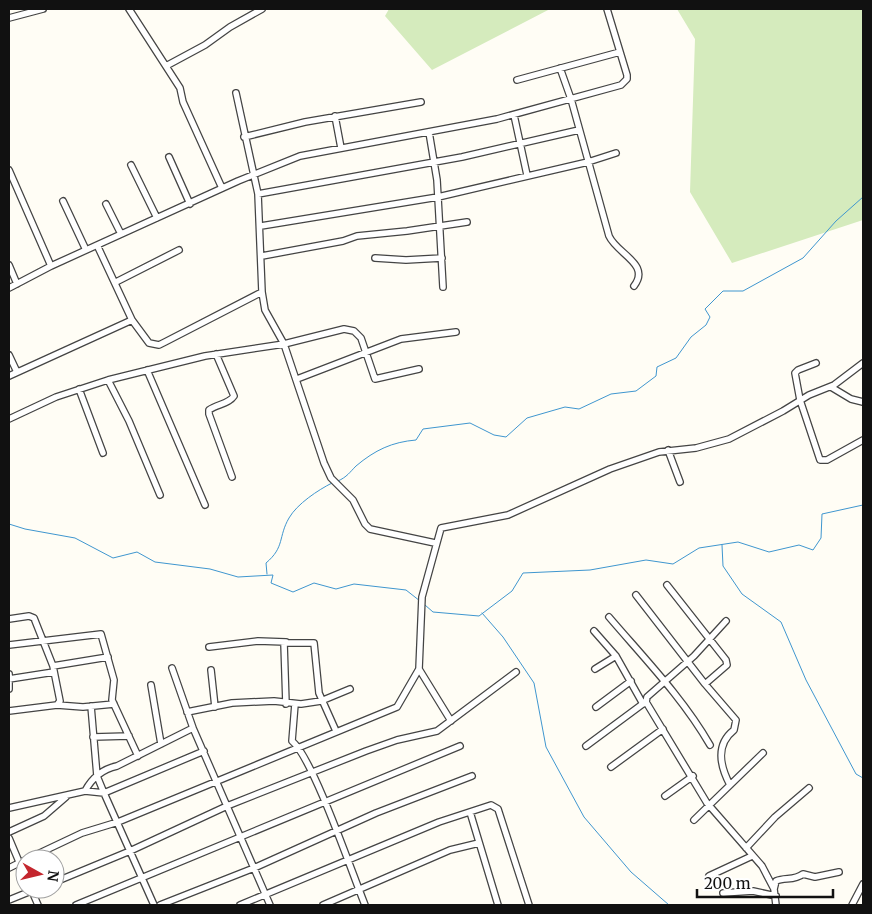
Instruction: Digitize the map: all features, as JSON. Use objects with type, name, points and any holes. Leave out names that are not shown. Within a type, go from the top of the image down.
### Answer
[{"type":"street","points":[[9,18],[40,9]]},
{"type":"street","points":[[129,9],[180,88],[183,102],[222,188]]},
{"type":"street","points":[[166,66],[205,45],[230,27],[262,9]]},
{"type":"street","points":[[9,288],[51,266],[222,188],[300,156],[514,115],[625,83],[627,75],[607,9]]},
{"type":"street","points":[[517,80],[620,52]]},
{"type":"street","points":[[560,68],[571,99],[612,241],[638,268],[640,279],[634,286]]},
{"type":"street","points":[[236,93],[244,137],[258,194],[261,226],[262,292],[265,310],[284,344],[317,445],[331,478],[349,494],[366,527],[370,530],[435,543]]},
{"type":"street","points":[[244,137],[335,116],[421,102]]},
{"type":"street","points":[[514,115],[527,175]]},
{"type":"street","points":[[335,116],[341,148]]},
{"type":"street","points":[[258,194],[434,163],[579,130]]},
{"type":"street","points":[[429,132],[438,197],[443,287]]},
{"type":"street","points":[[261,226],[438,197],[588,162],[616,152]]},
{"type":"street","points":[[169,157],[190,204]]},
{"type":"street","points":[[131,165],[157,218]]},
{"type":"street","points":[[9,170],[51,266]]},
{"type":"street","points":[[63,201],[86,250]]},
{"type":"street","points":[[106,204],[121,234]]},
{"type":"street","points":[[262,256],[343,241],[357,236],[467,222]]},
{"type":"street","points":[[97,245],[116,282],[132,320],[149,344],[159,345],[262,292]]},
{"type":"street","points":[[116,282],[179,250]]},
{"type":"street","points":[[375,258],[406,260],[442,258]]},
{"type":"street","points":[[9,265],[17,284]]},
{"type":"street","points":[[9,376],[132,320]]},
{"type":"street","points":[[9,420],[56,397],[108,380],[216,354],[284,344],[344,329],[358,334],[367,351],[375,380],[419,369]]},
{"type":"street","points":[[297,379],[367,351],[413,336],[456,332]]},
{"type":"street","points":[[216,354],[234,396],[231,400],[209,410],[209,414],[232,477]]},
{"type":"street","points":[[9,355],[17,372]]},
{"type":"street","points":[[816,363],[796,371],[800,400],[820,460],[827,460],[863,440]]},
{"type":"street","points":[[49,849],[82,833],[118,822],[298,746],[397,707],[419,669],[422,597],[435,543],[440,530],[444,526],[508,515],[610,469],[668,450],[696,448],[729,439],[800,400],[831,387],[863,365]]},
{"type":"street","points":[[147,370],[204,505]]},
{"type":"street","points":[[108,380],[129,421],[160,496]]},
{"type":"street","points":[[831,387],[851,399],[863,402]]},
{"type":"street","points":[[79,389],[103,452]]},
{"type":"street","points":[[668,450],[680,482]]},
{"type":"street","points":[[667,585],[710,638],[727,663],[705,684]]},
{"type":"street","points":[[636,595],[705,684],[736,720],[734,730],[726,736],[720,760],[721,768],[730,785]]},
{"type":"street","points":[[9,619],[32,616],[54,669],[60,701],[57,705]]},
{"type":"street","points":[[609,617],[666,682],[699,726],[710,745]]},
{"type":"street","points":[[586,746],[644,703],[647,697],[688,661],[726,621]]},
{"type":"street","points":[[594,630],[616,656],[644,703],[693,776],[710,806],[762,866],[774,889],[776,905]]},
{"type":"street","points":[[9,646],[98,633],[103,636],[114,680],[114,704],[138,756]]},
{"type":"street","points":[[209,647],[258,641],[314,643],[321,701],[336,731]]},
{"type":"street","points":[[286,642],[284,644],[286,704]]},
{"type":"street","points":[[595,669],[616,656]]},
{"type":"street","points":[[9,679],[108,657]]},
{"type":"street","points":[[172,668],[193,728],[270,905]]},
{"type":"street","points":[[419,669],[451,721]]},
{"type":"street","points":[[211,670],[215,707]]},
{"type":"street","points":[[65,878],[130,851],[227,806],[396,740],[431,734],[516,672]]},
{"type":"street","points":[[9,674],[9,689]]},
{"type":"street","points":[[596,706],[631,681]]},
{"type":"street","points":[[151,685],[161,744]]},
{"type":"street","points":[[187,712],[242,702],[274,701],[295,704],[321,701],[350,689]]},
{"type":"street","points":[[9,710],[57,705],[91,706],[114,704]]},
{"type":"street","points":[[295,704],[292,741],[298,746],[311,773],[365,905]]},
{"type":"street","points":[[91,706],[97,776],[154,905]]},
{"type":"street","points":[[85,790],[97,776],[193,728]]},
{"type":"street","points":[[611,767],[663,729]]},
{"type":"street","points":[[93,737],[129,736]]},
{"type":"street","points":[[76,905],[460,746]]},
{"type":"street","points":[[9,808],[68,796],[85,790],[104,793],[204,751]]},
{"type":"street","points":[[694,820],[763,753]]},
{"type":"street","points":[[160,905],[254,868],[335,831],[472,776]]},
{"type":"street","points":[[665,796],[693,776]]},
{"type":"street","points":[[746,848],[775,817],[809,788]]},
{"type":"street","points":[[9,832],[48,812],[68,796]]},
{"type":"street","points":[[44,801],[48,812]]},
{"type":"street","points":[[240,905],[439,822],[491,805],[498,809],[529,905]]},
{"type":"street","points":[[470,812],[498,905]]},
{"type":"street","points":[[9,838],[16,849]]},
{"type":"street","points":[[322,905],[359,891],[364,887],[450,850],[479,843]]},
{"type":"street","points":[[709,876],[752,856]]},
{"type":"street","points":[[774,889],[776,882],[782,878],[795,880],[803,874],[814,877],[839,872]]},
{"type":"street","points":[[852,905],[863,884]]},
{"type":"street","points":[[723,893],[754,891],[776,896]]},
{"type":"green space","points":[[389,9],[550,9],[432,70],[385,16]]},
{"type":"green space","points":[[677,9],[863,9],[863,220],[732,263],[690,192],[695,39]]},
{"type":"waterway","points":[[338,481],[377,451],[391,445],[416,440],[423,429],[470,423],[494,435],[506,437],[527,418],[565,407],[579,409],[611,394],[636,391],[656,376],[657,367],[676,358],[691,337],[706,325],[710,317],[705,309],[723,291],[743,291],[803,258],[836,221],[863,197]]},
{"type":"waterway","points":[[267,574],[266,563],[279,547],[289,518],[308,498],[332,483]]},
{"type":"waterway","points":[[425,605],[433,612],[479,616],[512,591],[523,573],[590,570],[646,560],[673,564],[699,548],[738,542],[769,552],[799,545],[813,550],[821,538],[822,514],[863,505]]},
{"type":"waterway","points":[[9,524],[25,529],[75,538],[113,558],[137,552],[155,562],[210,569],[238,577],[273,575],[271,583],[293,592],[314,583],[336,589],[354,584],[406,590],[420,601]]},
{"type":"waterway","points":[[722,545],[723,566],[742,594],[781,622],[806,680],[856,774],[863,778]]},
{"type":"waterway","points":[[482,613],[503,637],[534,683],[546,747],[584,817],[631,872],[669,905]]}]
